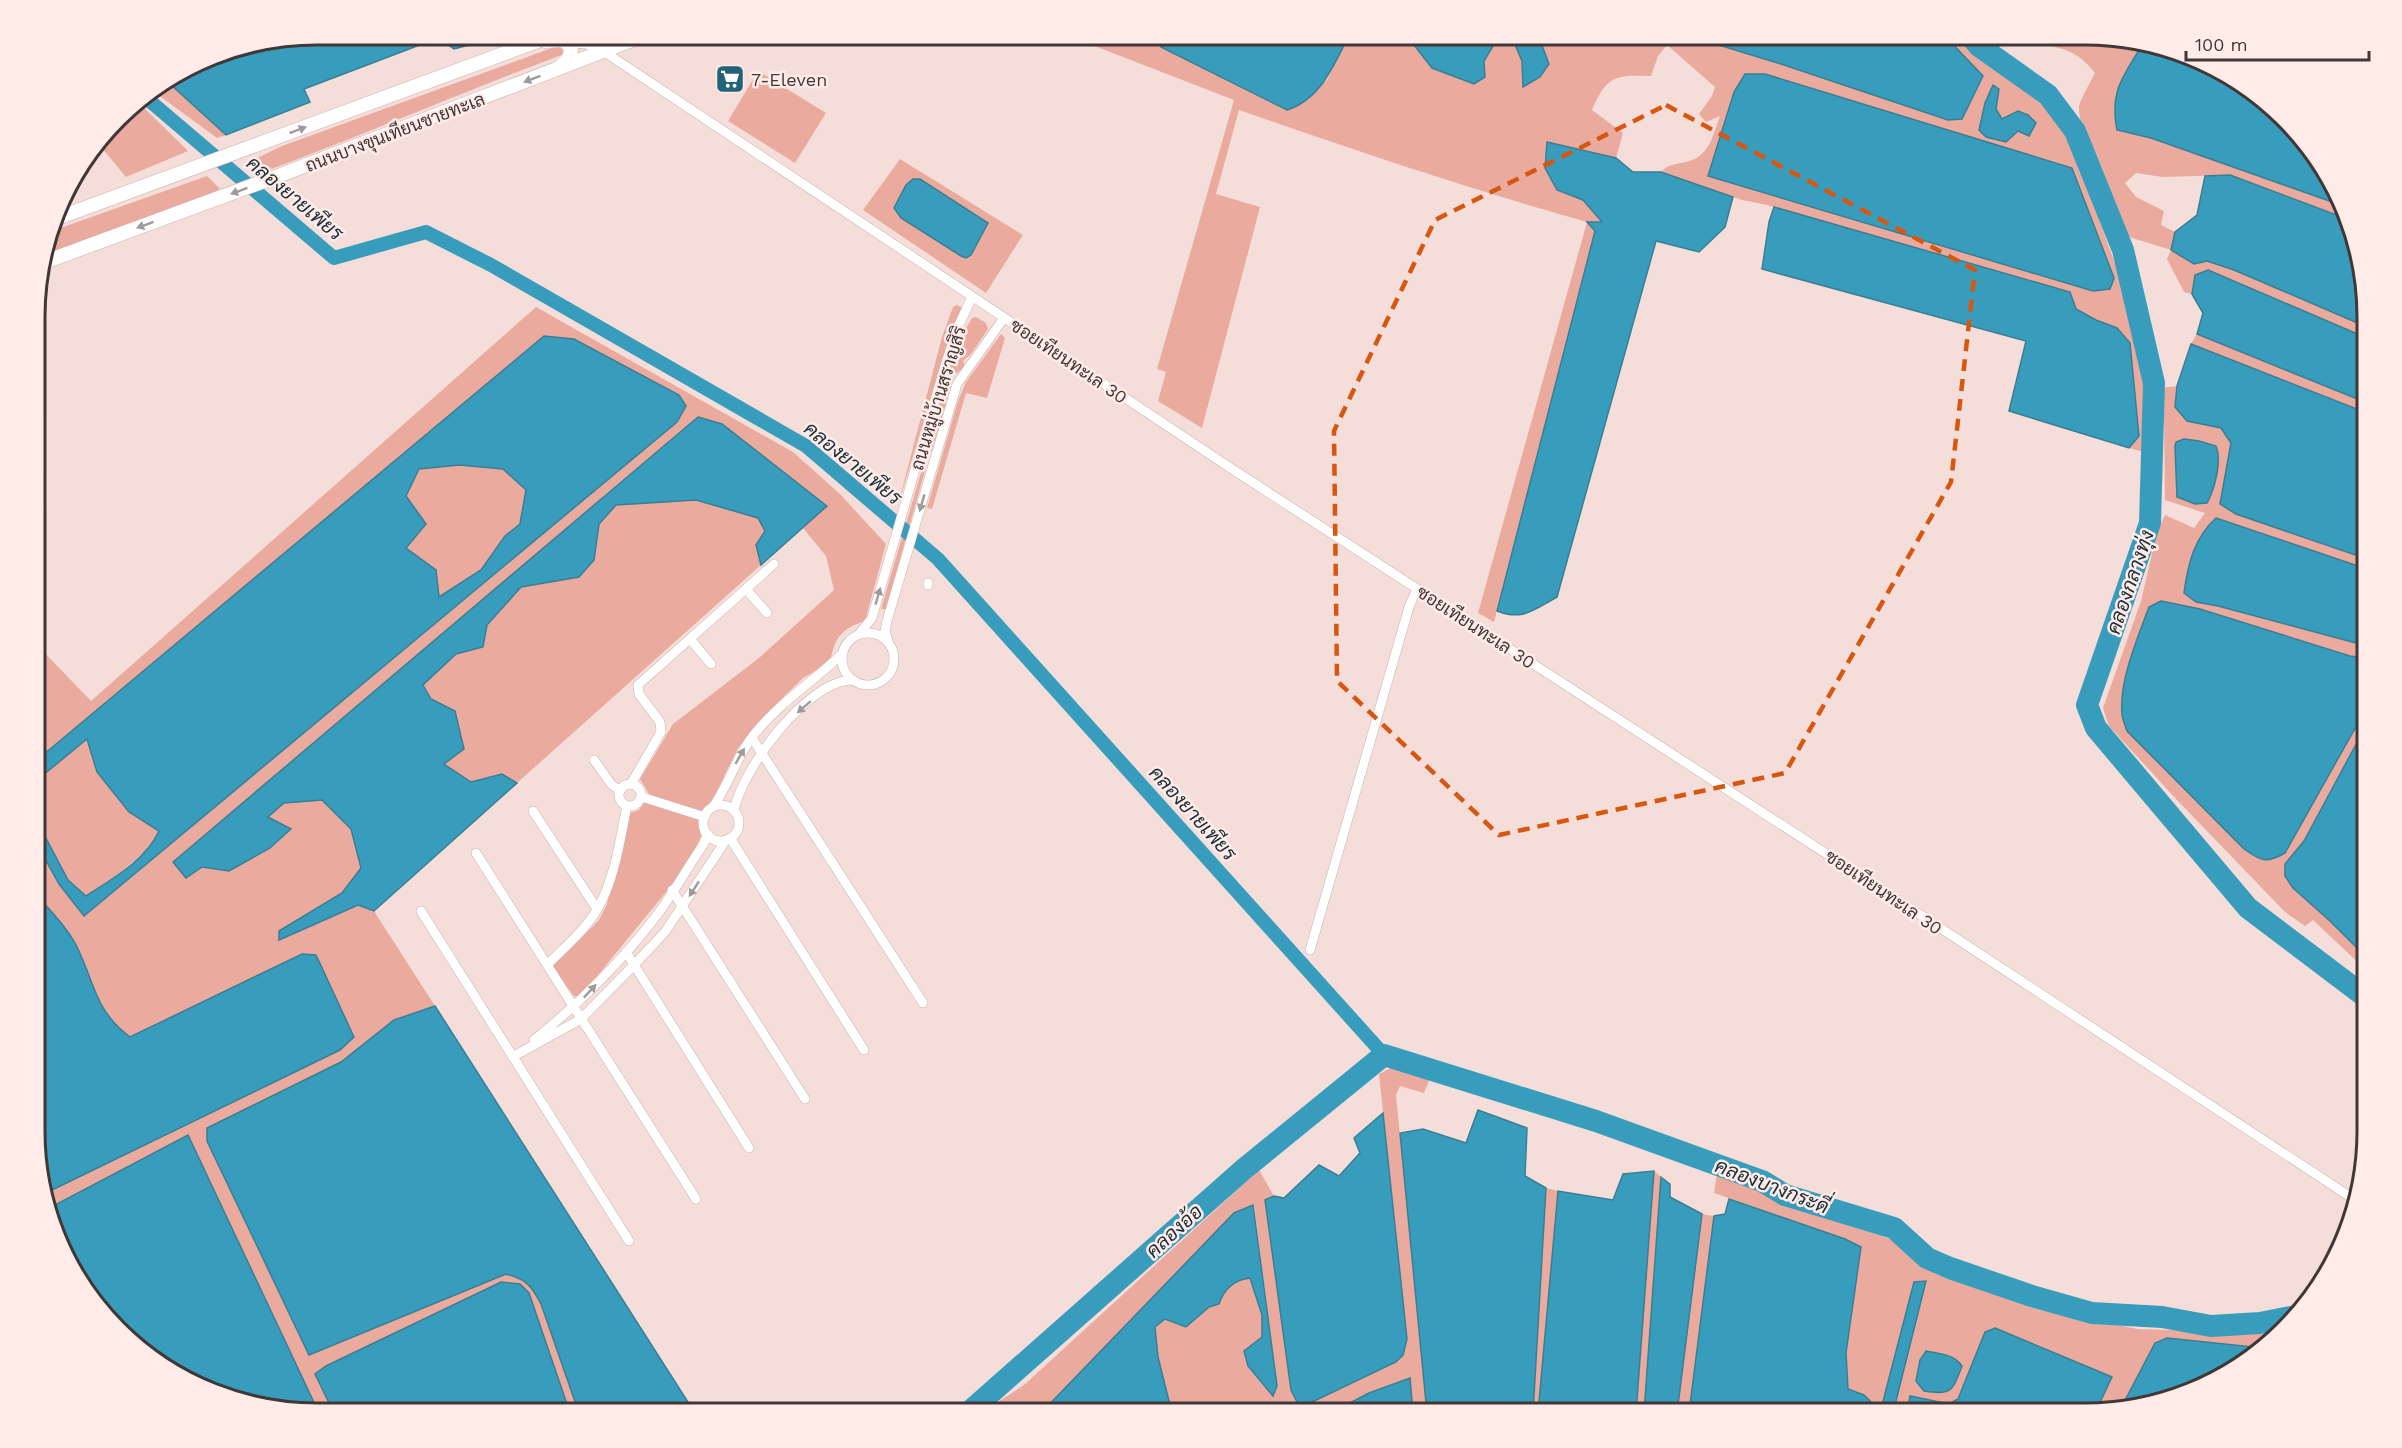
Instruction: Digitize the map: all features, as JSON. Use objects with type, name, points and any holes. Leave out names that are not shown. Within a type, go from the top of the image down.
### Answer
[{"type":"main road","name":"ถนนบางขุนเทียนชายทะเล","points":[[65,215],[526,45]]},
{"type":"main road","points":[[558,69],[568,58],[571,49],[569,45]]},
{"type":"main road","points":[[596,45],[603,51]]},
{"type":"main road","name":"ถนนบางขุนเทียนชายทะเล","points":[[51,260],[278,177],[618,45]]},
{"type":"street","name":"ซอยเทียนทะเล 30","points":[[603,51],[1417,589],[2349,1196]]},
{"type":"street","name":"ถนนหมู่บ้านสราญสิริ","points":[[859,634],[872,618],[957,329],[972,297]]},
{"type":"street","name":"ถนนหมู่บ้านสราญสิริ","points":[[888,641],[885,631],[957,384],[1004,318]]},
{"type":"street","points":[[944,371],[949,377],[956,379],[963,375]]},
{"type":"street","points":[[918,457],[934,462]]},
{"type":"street","points":[[632,784],[660,732],[660,722],[639,694],[639,685],[774,564]]},
{"type":"street","points":[[746,589],[767,613]]},
{"type":"street","points":[[1310,950],[1409,607],[1417,589]]},
{"type":"street","points":[[514,1056],[581,1019],[665,932],[728,839],[738,828],[739,822],[734,811],[736,800],[762,751],[787,722],[827,688],[842,680],[870,685],[886,679],[894,665],[895,657],[888,641],[874,633],[859,634],[849,640],[843,653],[843,666],[853,681]]},
{"type":"street","points":[[690,639],[711,664]]},
{"type":"street","points":[[728,839],[715,840],[708,834],[704,827],[705,818],[722,794],[739,757],[752,738],[783,704],[843,653]]},
{"type":"street","points":[[752,738],[923,1004]]},
{"type":"street","points":[[594,760],[611,784],[620,791]]},
{"type":"street","points":[[624,785],[638,786],[642,797],[638,804],[627,806],[620,798],[620,791],[624,785]]},
{"type":"street","points":[[642,797],[705,818]]},
{"type":"street","points":[[548,964],[577,935],[597,909],[612,872],[627,806]]},
{"type":"street","points":[[713,807],[724,806],[734,811]]},
{"type":"street","points":[[533,811],[597,909]]},
{"type":"street","points":[[514,1056],[574,1008],[626,952],[660,910],[708,834]]},
{"type":"street","points":[[728,839],[864,1050]]},
{"type":"street","points":[[476,853],[696,1199]]},
{"type":"street","points":[[672,890],[805,1099]]},
{"type":"street","points":[[421,911],[629,1240]]},
{"type":"street","points":[[626,952],[749,1148]]},
{"type":"highlighted area","points":[[1666,105],[1975,270],[1951,482],[1785,773],[1499,835],[1337,681],[1334,431],[1435,220]]},
{"type":"shaded area","points":[[560,45],[564,54],[301,158],[263,172],[249,162],[282,146]]},
{"type":"shaded area","points":[[1092,45],[1162,45],[1162,48],[1287,110],[1327,80],[1344,45],[1433,45],[1484,61],[1494,45],[1515,45],[1522,61],[1523,86],[1538,45],[1667,45],[1658,56],[1651,76],[1614,79],[1597,98],[1592,110],[1623,133],[1616,158],[1547,142],[1557,190],[1583,200],[1602,222],[1588,222],[1595,230],[1494,622],[1478,613],[1587,222],[1412,169],[1239,110],[1216,194],[1260,207],[1202,428],[1158,401],[1166,372],[1157,369],[1234,100]]},
{"type":"shaded area","points":[[1667,45],[1719,45],[1962,118],[1983,77],[1953,45],[1967,45],[2031,96],[2057,120],[2067,133],[2126,294],[2140,350],[2149,436],[2148,453],[2129,448],[2139,436],[2117,328],[2076,309],[2070,292],[1767,205],[1742,200],[1661,172],[1672,165],[1698,157],[1707,148],[1720,116],[1706,122],[1699,114],[1712,96],[1715,87]],"holes":[[[1765,74],[1897,116],[2093,291],[1708,176],[1728,116]],[[1993,85],[1999,89],[1996,110],[2003,119],[2018,111],[2030,135],[2018,131],[1986,137],[1979,130],[1985,103]]]},
{"type":"shaded area","points":[[2046,45],[2121,47],[2139,50],[2117,90],[2117,130],[2151,138],[2331,202],[2337,215],[2230,175],[2163,177],[2136,173],[2125,183],[2136,197],[2164,211],[2161,225],[2175,232],[2172,250],[2194,264],[2207,261],[2234,270],[2357,323],[2357,334],[2208,270],[2195,275],[2192,294],[2184,292],[2167,259],[2171,250],[2126,236],[2098,172],[2080,119],[2079,107],[2095,73],[2076,55]]},
{"type":"shaded area","points":[[758,71],[826,113],[795,163],[728,121]]},
{"type":"shaded area","points":[[173,86],[226,135],[217,138],[159,96]]},
{"type":"shaded area","points":[[143,107],[188,151],[126,177],[103,149]]},
{"type":"shaded area","points":[[900,159],[1023,235],[986,293],[863,210]]},
{"type":"shaded area","points":[[207,176],[220,189],[181,206],[52,253],[59,228]]},
{"type":"shaded area","points":[[957,305],[962,308],[942,361],[898,505],[942,337],[953,307]]},
{"type":"shaded area","points":[[536,307],[793,452],[840,494],[886,544],[865,621],[850,627],[840,635],[834,646],[830,662],[803,678],[769,711],[738,748],[714,801],[703,809],[699,822],[701,836],[692,855],[671,886],[580,997],[574,996],[552,967],[599,920],[607,904],[630,813],[639,810],[649,794],[640,779],[673,724],[759,658],[834,590],[826,556],[803,528],[827,505],[722,424],[698,417],[607,493],[202,867],[230,871],[291,829],[267,817],[284,803],[323,800],[351,829],[361,868],[342,893],[279,931],[279,940],[359,905],[374,911],[435,1006],[394,1020],[341,1062],[207,1129],[207,1141],[309,1355],[506,1274],[528,1284],[541,1304],[576,1403],[567,1403],[529,1293],[315,1375],[329,1403],[314,1403],[188,1136],[55,1205],[51,1190],[340,1050],[354,1037],[302,954],[130,1037],[117,1027],[104,1012],[76,945],[45,905],[45,859],[59,884],[84,916],[677,422],[544,336],[45,753],[45,653],[91,701]]},
{"type":"shaded area","points":[[976,317],[986,323],[988,329],[971,354],[963,361],[965,366],[957,373],[950,369],[953,356],[972,318]]},
{"type":"shaded area","points":[[1001,334],[1005,338],[987,398],[966,393],[932,509],[927,508],[958,401],[966,382]]},
{"type":"shaded area","points":[[2197,334],[2357,399],[2357,409],[2191,344]]},
{"type":"shaded area","points":[[950,381],[952,384],[930,452],[932,429],[947,382]]},
{"type":"shaded area","points":[[2177,386],[2175,407],[2187,421],[2221,428],[2231,443],[2221,504],[2236,514],[2357,556],[2357,566],[2216,518],[2196,602],[2357,643],[2357,657],[2200,609],[2149,607],[2135,645],[2124,687],[2122,715],[2127,731],[2244,849],[2273,860],[2285,853],[2357,725],[2357,743],[2304,841],[2285,864],[2293,888],[2357,948],[2357,962],[2313,920],[2305,926],[2285,912],[2109,726],[2103,708],[2141,601],[2157,532],[2165,515],[2194,528],[2205,513],[2165,500],[2164,416],[2161,388]]},
{"type":"shaded area","points":[[459,465],[503,469],[526,490],[520,524],[505,536],[481,570],[439,597],[406,548],[426,524],[406,496],[419,469]]},
{"type":"shaded area","points":[[923,466],[926,467],[886,609],[881,609]]},
{"type":"shaded area","points":[[696,500],[758,518],[765,531],[756,545],[761,565],[517,783],[502,774],[471,782],[443,764],[431,699],[423,685],[456,654],[483,647],[487,626],[521,587],[547,583],[594,560],[599,524],[616,505]]},
{"type":"shaded area","points":[[87,739],[129,812],[159,831],[151,847],[117,875],[86,896],[68,880],[45,836],[45,773]]},
{"type":"shaded area","points":[[1395,1066],[1430,1078],[1424,1093],[1400,1086],[1396,1095],[1426,1403],[1412,1403],[1410,1379],[1369,1393],[1350,1403],[1170,1403],[1158,1357],[1155,1327],[1164,1319],[1186,1327],[1209,1307],[1219,1304],[1230,1286],[1250,1278],[1262,1315],[1262,1337],[1277,1386],[1254,1205],[1051,1403],[996,1403],[1024,1385],[1259,1170],[1274,1196],[1265,1200],[1291,1390],[1407,1339],[1379,1074]]},
{"type":"shaded area","points":[[1654,1171],[1661,1177],[1645,1403],[1637,1403]]},
{"type":"shaded area","points":[[1717,1174],[1838,1217],[1901,1244],[1936,1274],[2041,1310],[2138,1329],[2233,1332],[2274,1326],[2251,1347],[2168,1338],[2155,1343],[2125,1400],[2100,1402],[2112,1378],[1985,1332],[1958,1399],[1951,1403],[1944,1403],[1910,1396],[1909,1403],[1896,1403],[1926,1281],[1915,1282],[1883,1403],[1870,1403],[1864,1395],[1848,1389],[1846,1353],[1861,1247],[1845,1239],[1714,1193]]},
{"type":"shaded area","points":[[1546,1188],[1558,1191],[1539,1403],[1534,1403]]},
{"type":"shaded area","points":[[1702,1214],[1714,1216],[1690,1403],[1678,1403]]},
{"type":"water","points":[[420,45],[304,89],[310,102],[226,135],[173,86],[196,73],[229,59],[281,47]]},
{"type":"water","points":[[448,45],[469,45],[454,49]]},
{"type":"water","points":[[1161,45],[1344,45],[1332,69],[1318,89],[1299,105],[1287,110],[1161,47]]},
{"type":"water","points":[[1414,45],[1494,45],[1484,61],[1485,77],[1474,84],[1432,68]]},
{"type":"water","points":[[1515,45],[1542,45],[1549,64],[1540,77],[1523,87],[1522,61]]},
{"type":"water","points":[[1719,45],[1954,45],[1983,76],[1962,119],[1948,120]]},
{"type":"water","points":[[2139,50],[2173,59],[2221,81],[2251,101],[2290,138],[2321,181],[2331,202],[2151,138],[2117,130],[2115,104],[2125,74]]},
{"type":"water","points":[[1745,74],[1765,74],[2072,168],[2114,278],[2110,289],[2093,291],[1708,176],[1734,92]]},
{"type":"water","points":[[1993,85],[1999,89],[1996,109],[2002,119],[2018,111],[2028,115],[2036,123],[2029,136],[2018,131],[2006,142],[1986,137],[1979,130],[1985,103]]},
{"type":"water","points":[[1547,142],[1616,158],[1633,172],[1661,172],[1733,197],[1725,227],[1699,252],[1656,241],[1557,597],[1528,613],[1514,615],[1497,611],[1595,231],[1587,222],[1602,222],[1583,200],[1557,190],[1545,168]]},
{"type":"water","points":[[2230,175],[2337,215],[2352,264],[2357,323],[2234,270],[2207,261],[2194,264],[2171,250],[2175,232],[2197,215],[2205,176]]},
{"type":"water","points":[[913,179],[920,179],[988,223],[971,255],[966,258],[961,256],[901,218],[894,208],[906,185]]},
{"type":"water","points":[[1774,207],[2070,292],[2076,309],[2117,328],[2130,343],[2139,436],[2129,448],[2009,411],[2026,341],[1762,269],[1769,222]]},
{"type":"water","points":[[2208,270],[2357,334],[2357,399],[2197,334],[2203,313],[2192,294],[2195,275]]},
{"type":"water","points":[[544,336],[574,339],[679,395],[686,406],[677,422],[84,916],[59,884],[45,859],[45,836],[68,880],[86,896],[137,860],[159,831],[129,812],[97,772],[87,739],[45,773],[45,753]],"holes":[[[459,465],[503,469],[526,490],[520,524],[505,536],[481,570],[439,597],[436,570],[406,548],[426,524],[406,496],[419,469]]]},
{"type":"water","points":[[2191,344],[2357,409],[2357,556],[2236,514],[2220,504],[2231,443],[2221,428],[2187,421],[2175,407],[2177,386]]},
{"type":"water","points":[[698,417],[722,424],[827,506],[761,565],[756,545],[765,531],[758,518],[696,500],[616,505],[599,524],[594,560],[579,577],[521,587],[487,625],[483,647],[456,654],[423,685],[431,699],[455,711],[464,749],[444,764],[471,782],[502,774],[517,783],[374,911],[358,905],[279,940],[279,931],[342,893],[361,868],[351,829],[322,800],[284,803],[268,817],[291,829],[270,848],[229,871],[202,867],[186,878],[173,862]]},
{"type":"water","points":[[2184,439],[2216,446],[2217,474],[2207,503],[2195,504],[2177,497],[2175,446],[2176,442]]},
{"type":"water","points":[[2216,518],[2357,566],[2357,643],[2196,602],[2184,593],[2193,552],[2208,526]]},
{"type":"water","points":[[2161,601],[2200,609],[2357,657],[2357,725],[2285,853],[2273,859],[2264,860],[2244,849],[2127,731],[2122,718],[2123,687],[2149,607]]},
{"type":"water","points":[[2357,743],[2357,948],[2293,888],[2285,876],[2285,864],[2304,841]]},
{"type":"water","points":[[45,904],[73,940],[109,1017],[130,1037],[302,954],[316,955],[354,1037],[340,1050],[51,1190],[47,1167],[45,1131]]},
{"type":"water","points":[[435,1006],[689,1403],[576,1403],[541,1304],[528,1284],[506,1274],[309,1355],[207,1141],[207,1128],[341,1062],[394,1020]]},
{"type":"water","points":[[1478,1110],[1527,1128],[1525,1176],[1546,1188],[1534,1403],[1426,1403],[1400,1133],[1423,1129],[1466,1143]]},
{"type":"water","points":[[1383,1113],[1407,1339],[1403,1355],[1396,1362],[1310,1403],[1300,1403],[1297,1402],[1291,1390],[1265,1200],[1274,1196],[1284,1198],[1319,1165],[1339,1176],[1360,1153],[1354,1138]]},
{"type":"water","points":[[188,1135],[314,1403],[281,1401],[229,1389],[181,1367],[151,1347],[101,1297],[73,1252],[55,1205]]},
{"type":"water","points":[[1654,1171],[1637,1403],[1539,1403],[1558,1191],[1613,1200],[1623,1174]]},
{"type":"water","points":[[1661,1177],[1670,1184],[1670,1197],[1702,1214],[1678,1403],[1645,1403]]},
{"type":"water","points":[[1729,1199],[1845,1239],[1861,1247],[1846,1353],[1848,1389],[1864,1395],[1871,1403],[1690,1403],[1714,1216],[1725,1214]]},
{"type":"water","points":[[1253,1205],[1277,1386],[1273,1396],[1248,1366],[1244,1351],[1262,1337],[1262,1315],[1250,1278],[1230,1286],[1219,1304],[1209,1307],[1186,1327],[1165,1319],[1155,1327],[1158,1357],[1170,1403],[1051,1403],[1234,1213]]},
{"type":"water","points":[[1926,1281],[1896,1403],[1883,1403],[1914,1282]]},
{"type":"water","points":[[501,1282],[520,1284],[529,1293],[567,1403],[329,1403],[315,1374],[326,1366]]},
{"type":"water","points":[[1995,1328],[2112,1377],[2100,1402],[1951,1403],[1958,1399],[1985,1332]]},
{"type":"water","points":[[2167,1338],[2251,1347],[2221,1367],[2173,1389],[2125,1400],[2155,1343]]},
{"type":"water","points":[[1926,1351],[1951,1357],[1962,1366],[1950,1390],[1946,1392],[1924,1391],[1916,1381],[1920,1360]]},
{"type":"water","points":[[1410,1378],[1412,1403],[1350,1403],[1369,1393]]},
{"type":"water","points":[[1910,1396],[1944,1403],[1909,1403]]},
{"type":"waterway","name":"คลองกลางทุ่ง","points":[[1978,45],[2048,95],[2075,131],[2123,250],[2154,383],[2150,523],[2087,705],[2096,728],[2248,908],[2357,990]]},
{"type":"waterway","name":"คลองยายเพียร","points":[[150,101],[334,258],[426,232],[491,265],[806,446],[938,559],[1384,1055]]},
{"type":"waterway","name":"คลองบางกระดี่","points":[[979,1403],[1244,1169],[1384,1055],[1596,1121],[1762,1181],[1785,1195],[1894,1228],[1927,1258],[2032,1296],[2092,1313],[2162,1317],[2211,1326],[2260,1323],[2281,1319]]},
{"type":"place","name":"7-Eleven","points":[[730,79]]},
{"type":"water label","name":"คลองอ้อ","points":[[1174,1231]]}]
